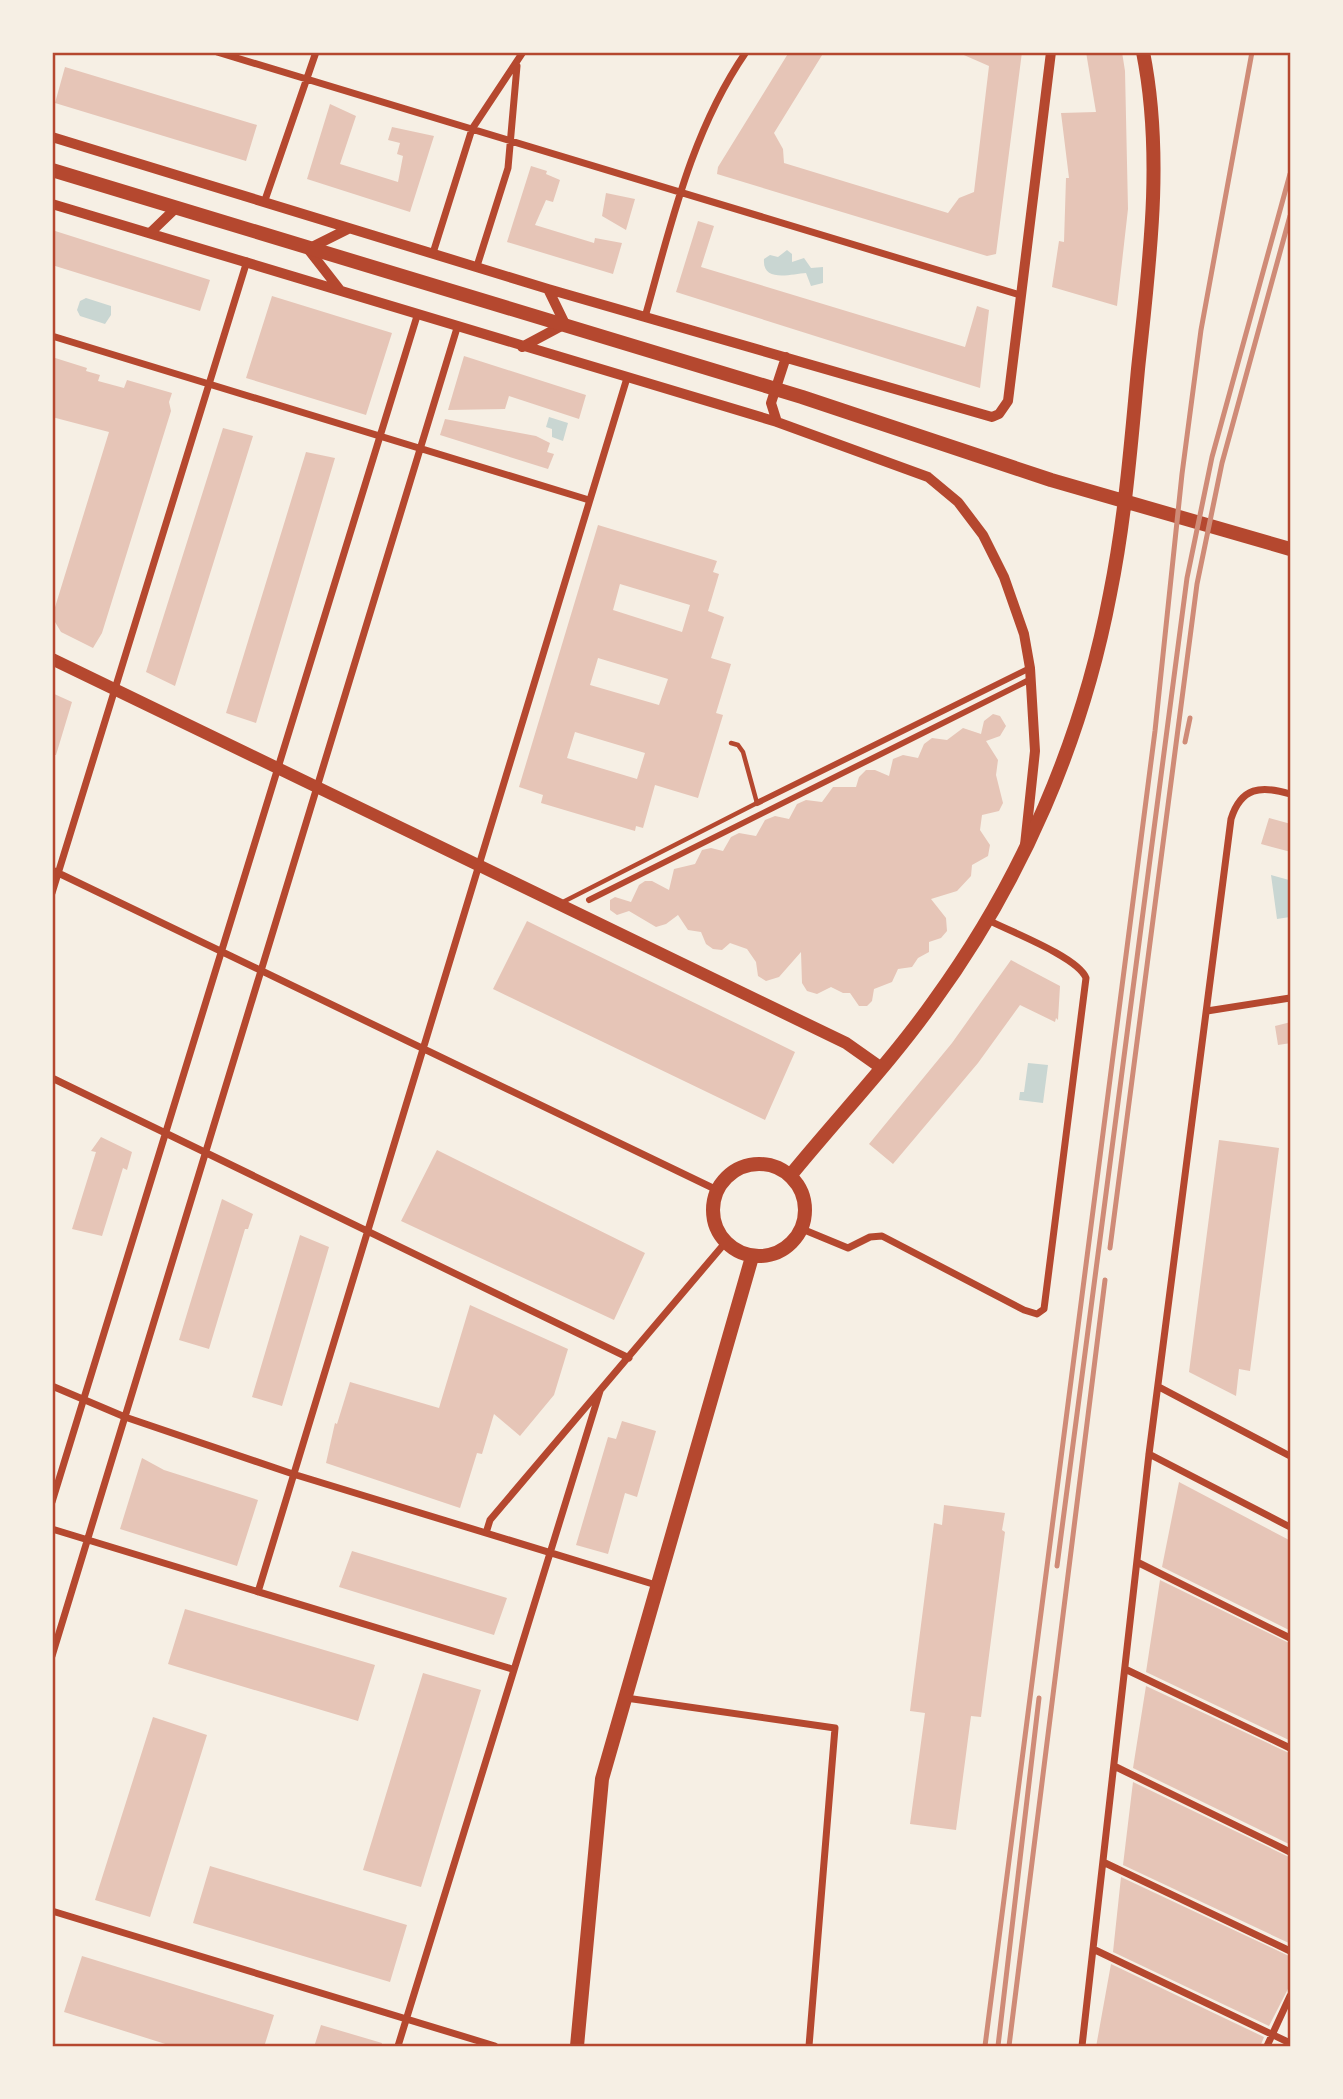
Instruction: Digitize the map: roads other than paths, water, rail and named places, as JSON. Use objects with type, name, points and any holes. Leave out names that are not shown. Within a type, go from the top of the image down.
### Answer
[{"type":"main road","points":[[790,1176],[933,1002],[987,919],[1044,813],[1072,741],[1111,593],[1133,417],[1154,184],[1151,113],[1143,52]]},
{"type":"main road","points":[[52,170],[776,389],[1051,480],[1285,547]]},
{"type":"main road","points":[[52,659],[846,1043],[880,1067]]},
{"type":"main road","points":[[765,1164],[790,1176],[804,1200],[802,1229],[794,1242],[782,1251],[767,1256],[737,1252],[726,1243],[714,1223],[712,1212],[718,1190],[731,1174],[750,1165],[765,1164]]},
{"type":"main road","points":[[577,2046],[602,1779],[752,1256]]},
{"type":"street","points":[[217,52],[510,143],[1020,295]]},
{"type":"street","points":[[265,200],[316,52]]},
{"type":"street","points":[[433,253],[472,129],[516,68],[523,52]]},
{"type":"street","points":[[645,317],[680,192],[703,128],[725,82],[746,52]]},
{"type":"street","points":[[52,137],[265,200],[348,229],[984,417],[999,414],[1007,401],[1051,52]]},
{"type":"street","points":[[477,266],[508,168],[516,68]]},
{"type":"street","points":[[52,204],[247,261],[417,316],[777,422],[911,469],[942,488],[958,502],[983,535],[1004,577],[1024,634],[1031,673],[1035,751],[1025,848]]},
{"type":"street","points":[[150,233],[176,208]]},
{"type":"street","points":[[340,290],[308,249],[348,229]]},
{"type":"street","points":[[52,893],[56,871],[116,689],[247,261]]},
{"type":"street","points":[[522,347],[565,324],[548,289]]},
{"type":"street","points":[[52,1502],[168,1134],[417,316]]},
{"type":"street","points":[[52,1656],[457,328]]},
{"type":"street","points":[[52,336],[589,500]]},
{"type":"street","points":[[777,422],[771,403],[786,357]]},
{"type":"street","points":[[258,1592],[425,1049],[477,863],[627,378]]},
{"type":"street","points":[[757,803],[1031,673]]},
{"type":"street","points":[[589,900],[1031,673]]},
{"type":"street","points":[[1083,2046],[1149,1454],[1234,810],[1238,801],[1255,788],[1271,788],[1290,794]]},
{"type":"street","points":[[56,871],[718,1190]]},
{"type":"street","points":[[802,1229],[848,1248],[870,1237],[882,1236],[1024,1310],[1037,1314],[1044,1309],[1086,978],[1083,971],[1069,961],[987,919]]},
{"type":"street","points":[[1208,1011],[1290,998]]},
{"type":"street","points":[[52,1077],[205,1154],[629,1357]]},
{"type":"street","points":[[486,1533],[490,1520],[726,1243]]},
{"type":"street","points":[[52,1386],[125,1418],[293,1474],[656,1585]]},
{"type":"street","points":[[1159,1387],[1290,1456]]},
{"type":"street","points":[[398,2046],[512,1669],[600,1391]]},
{"type":"street","points":[[1149,1454],[1290,1527]]},
{"type":"street","points":[[52,1529],[512,1669]]},
{"type":"street","points":[[1137,1562],[1290,1638]]},
{"type":"street","points":[[1125,1669],[1290,1748]]},
{"type":"street","points":[[626,1698],[835,1727],[809,2046]]},
{"type":"street","points":[[1114,1766],[1290,1852]]},
{"type":"street","points":[[1103,1862],[1290,1951]]},
{"type":"street","points":[[52,1911],[495,2046]]},
{"type":"street","points":[[1093,1949],[1290,2043]]},
{"type":"street","points":[[1267,2046],[1290,1996]]},
{"type":"lane","points":[[560,904],[757,803],[743,752],[738,745],[731,743]]},
{"type":"railway","points":[[985,2046],[1155,731],[1182,474],[1201,330],[1252,52]]},
{"type":"railway","points":[[1057,1566],[1187,578],[1212,457],[1290,174]]},
{"type":"railway","points":[[1110,1248],[1197,584],[1222,463],[1290,216]]},
{"type":"railway","points":[[1185,742],[1190,718]]},
{"type":"railway","points":[[1009,2046],[1105,1280]]},
{"type":"railway","points":[[998,2046],[1039,1698]]}]
